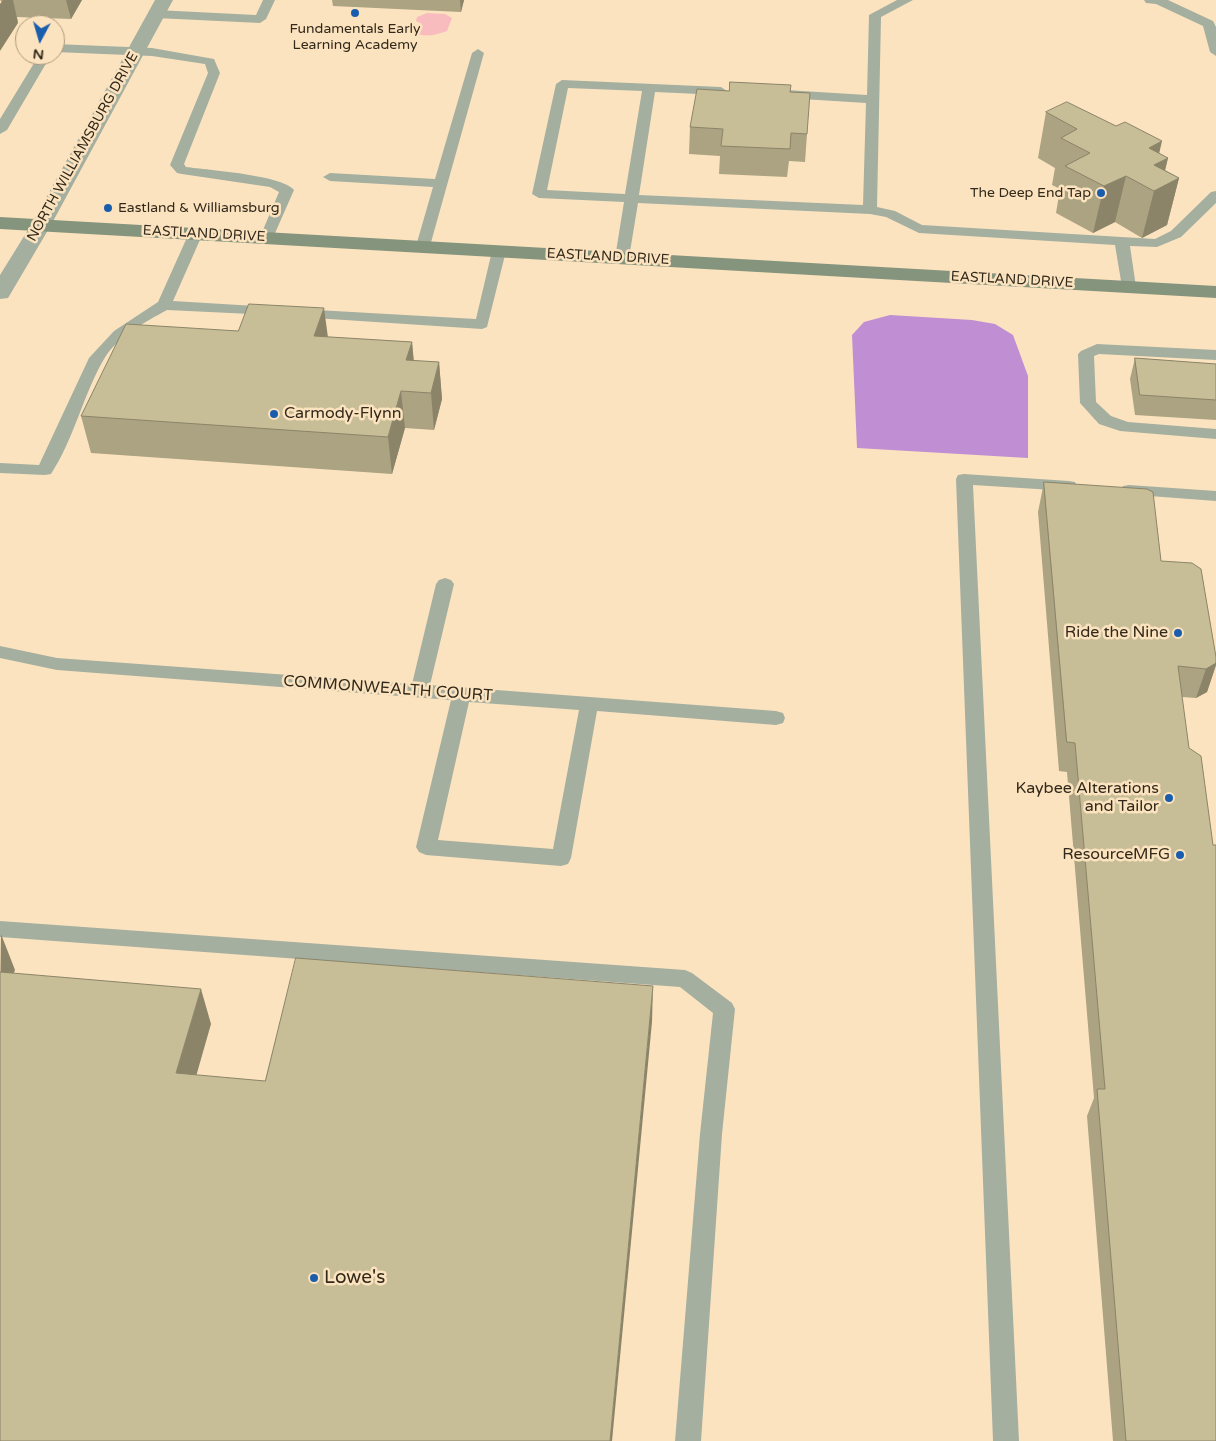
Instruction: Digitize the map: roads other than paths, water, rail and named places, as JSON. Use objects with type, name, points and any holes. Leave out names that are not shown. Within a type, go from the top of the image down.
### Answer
[{"type":"main road","name":"EASTLAND DRIVE","points":[[0,222],[1216,292]]},
{"type":"street","name":"NORTH WILLIAMSBURG DRIVE","points":[[0,293],[41,225],[160,7]]},
{"type":"lane","points":[[160,7],[260,19],[269,0]]},
{"type":"lane","points":[[870,210],[875,16],[907,0]]},
{"type":"lane","points":[[1150,0],[1158,0],[1209,24],[1216,52]]},
{"type":"lane","points":[[65,48],[192,57],[210,62],[214,73],[177,165],[182,170],[273,183],[287,190],[267,237]]},
{"type":"lane","points":[[423,246],[478,53]]},
{"type":"lane","points":[[0,130],[39,65]]},
{"type":"lane","points":[[737,92],[562,84],[539,194],[631,200],[870,210],[890,214],[919,229],[1157,243],[1176,234],[1216,195]]},
{"type":"lane","points":[[622,258],[649,88]]},
{"type":"lane","points":[[775,94],[872,99]]},
{"type":"lane","points":[[330,177],[441,183]]},
{"type":"lane","points":[[0,468],[45,470],[97,358],[104,348],[133,323],[164,304],[196,233]]},
{"type":"lane","points":[[1122,241],[1129,287]]},
{"type":"lane","points":[[164,304],[482,324],[498,251]]},
{"type":"lane","points":[[1216,355],[1097,349],[1086,354],[1088,403],[1105,420],[1126,427],[1216,434]]},
{"type":"lane","points":[[1006,1441],[964,479],[1216,496]]},
{"type":"lane","points":[[419,691],[445,584]]},
{"type":"lane","name":"COMMONWEALTH COURT","points":[[0,652],[57,664],[776,718]]},
{"type":"lane","points":[[461,695],[426,847],[561,858],[589,704]]},
{"type":"lane","points":[[0,929],[685,979],[724,1009],[711,1134],[688,1441]]},
{"type":"place","name":"Fundamentals Early Learning Academy","points":[[355,13]]},
{"type":"place","name":"The Deep End Tap","points":[[1101,193]]},
{"type":"place","name":"Eastland & Williamsburg","points":[[108,208]]},
{"type":"place","name":"Carmody-Flynn","points":[[274,414]]},
{"type":"place","name":"Ride the Nine","points":[[1178,633]]},
{"type":"place","name":"Kaybee Alterations and Tailor","points":[[1169,798]]},
{"type":"place","name":"ResourceMFG","points":[[1180,855]]},
{"type":"place","name":"Lowe's","points":[[314,1278]]}]
